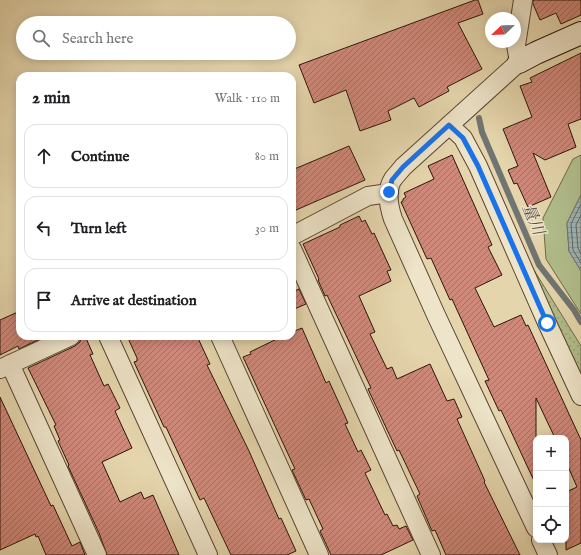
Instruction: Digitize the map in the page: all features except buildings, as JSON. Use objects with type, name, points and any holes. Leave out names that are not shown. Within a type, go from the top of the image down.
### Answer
[{"type":"street","points":[[519,62],[516,45],[523,0]]},
{"type":"street","points":[[533,522],[436,315],[393,219],[389,206],[389,192],[392,180],[403,167],[519,62],[581,33]]},
{"type":"street","points":[[449,125],[463,138],[478,166],[581,396]]},
{"type":"street","points":[[296,234],[368,196],[389,192]]},
{"type":"street","points":[[296,259],[431,555]]},
{"type":"street","points":[[62,340],[5,366],[97,555]]},
{"type":"street","points":[[110,340],[208,555]]},
{"type":"street","points":[[222,340],[319,555]]},
{"type":"street","points":[[543,543],[548,555]]},
{"type":"green space","points":[[581,155],[581,195],[567,223],[569,251],[581,271],[581,314],[546,259],[543,218],[573,159]]},
{"type":"green space","points":[[524,254],[581,346],[581,378]]},
{"type":"water","points":[[581,195],[581,271],[569,251],[567,223]]},
{"type":"waterway","name":"量川","points":[[479,118],[482,132],[539,265],[574,310],[581,322]]},
{"type":"route","points":[[389,192],[392,180],[403,167],[449,125],[463,138],[478,166],[547,323]]}]
